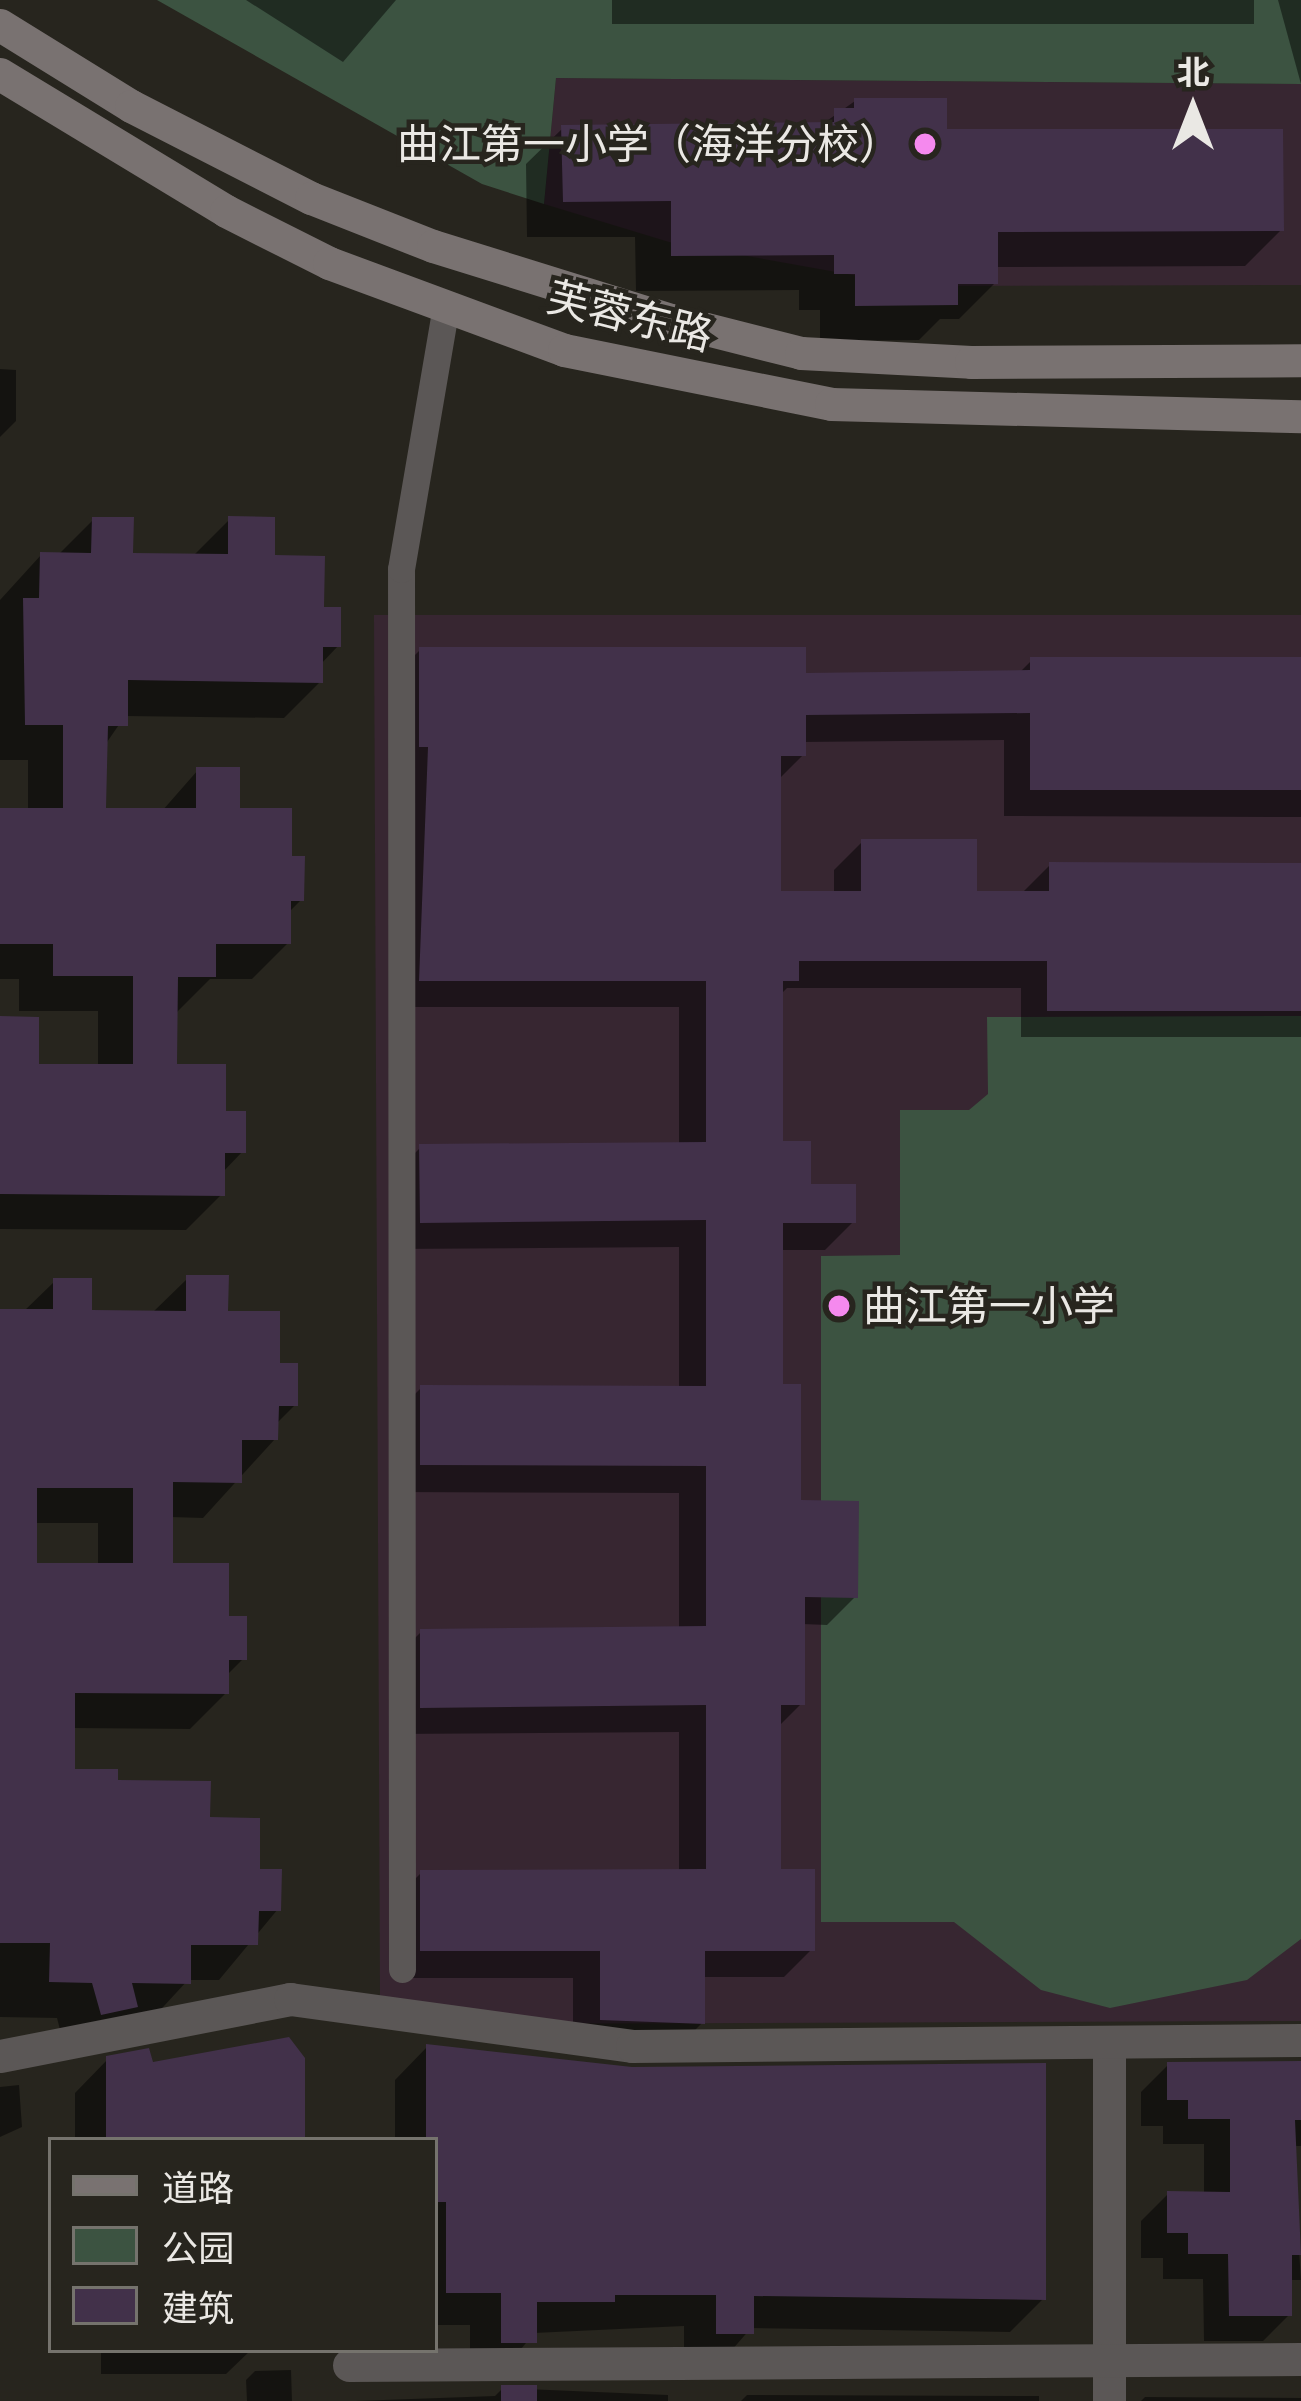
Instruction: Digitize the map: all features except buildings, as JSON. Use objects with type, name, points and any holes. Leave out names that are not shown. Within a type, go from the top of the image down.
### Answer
[{"type":"main road","name":"芙蓉东路","points":[[0,25],[131,106],[311,198],[453,253],[670,320],[801,352],[971,362],[1301,360]]},
{"type":"main road","name":"芙蓉东路","points":[[0,74],[226,211],[445,311],[587,355],[831,404],[1301,416]]},
{"type":"street","points":[[0,2056],[290,2000],[632,2046],[1301,2040]]},
{"type":"street","points":[[1108,2042],[1108,2401]]},
{"type":"street","points":[[350,2365],[1301,2359]]},
{"type":"lane","points":[[402,1969],[401,569],[445,311]]},
{"type":"shaded area","name":"曲江第一小学（海洋分校）","points":[[556,78],[1301,84],[1301,285],[914,286],[669,242],[544,204]]},
{"type":"shaded area","name":"曲江第一小学","points":[[374,615],[1301,615],[1301,2021],[465,2024],[380,1997]]},
{"type":"green space","points":[[157,0],[1301,0],[1301,84],[556,78],[544,204],[482,184]]},
{"type":"green space","points":[[1301,1016],[1301,1939],[1247,1980],[1110,2008],[1041,1990],[954,1922],[821,1922],[821,1256],[900,1255],[900,1110],[969,1110],[988,1094],[987,1017]]},
{"type":"place","name":"曲江第一小学（海洋分校）","points":[[925,144]]},
{"type":"place","name":"曲江第一小学","points":[[839,1306]]}]
